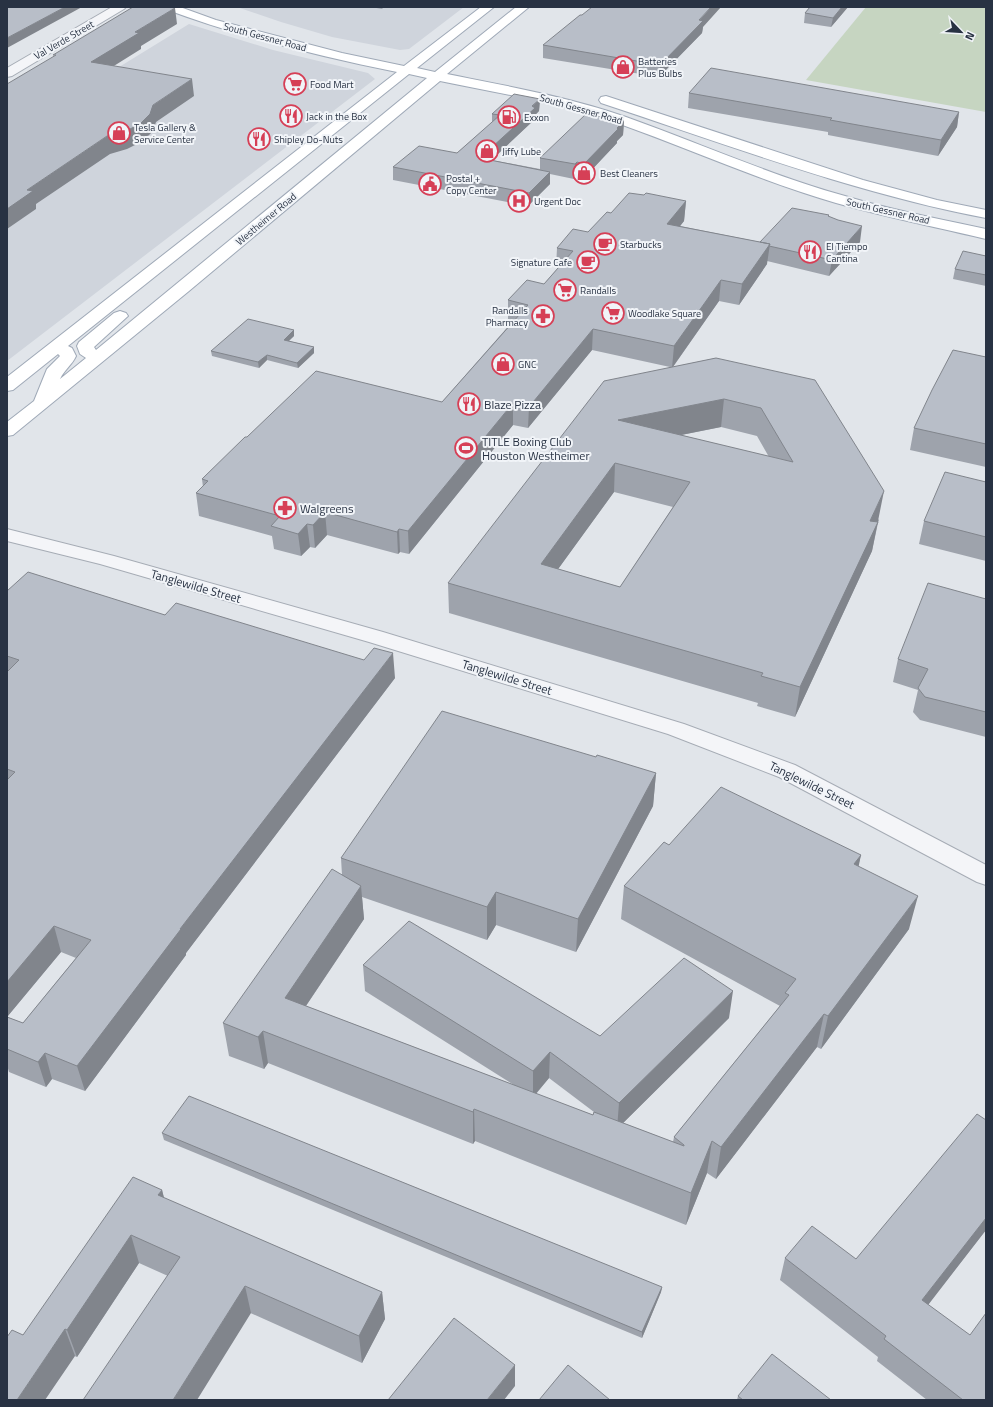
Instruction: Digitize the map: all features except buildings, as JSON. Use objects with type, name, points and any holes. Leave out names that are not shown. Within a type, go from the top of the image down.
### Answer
[{"type":"main road","name":"South Gessner Road","points":[[169,7],[212,23],[341,57],[407,64],[437,76],[531,95],[583,108],[627,122],[750,170],[841,200],[986,234]]},
{"type":"main road","points":[[420,61],[488,7]]},
{"type":"main road","name":"Westheimer Road","points":[[7,431],[248,234],[282,193],[437,76],[523,7]]},
{"type":"main road","points":[[212,23],[241,17]]},
{"type":"main road","name":"South Gessner Road","points":[[261,24],[326,40]]},
{"type":"main road","points":[[7,386],[143,278],[257,200],[285,165],[407,64],[420,61],[465,68]]},
{"type":"main road","name":"South Gessner Road","points":[[596,97],[858,183],[935,204],[986,214]]},
{"type":"main road","points":[[282,193],[285,182],[285,165]]},
{"type":"main road","points":[[248,234],[257,200]]},
{"type":"main road","points":[[96,358],[86,350],[88,342],[140,299],[143,278]]},
{"type":"main road","points":[[41,403],[56,369],[65,362],[68,356],[66,352],[58,346]]},
{"type":"street","name":"Val Verde Street","points":[[7,73],[120,7]]},
{"type":"street","name":"Tanglewilde Street","points":[[7,534],[107,560],[376,637],[676,729],[787,770],[986,876]]},
{"type":"shaded area","points":[[237,7],[464,7],[409,49],[400,50],[332,37]]},
{"type":"shaded area","points":[[189,24],[273,50],[368,73],[375,79],[7,361],[7,136]]},
{"type":"green space","points":[[866,7],[986,7],[986,112],[806,80]]},
{"type":"place","name":"Batteries Plus Bulbs","points":[[623,67]]},
{"type":"place","name":"Food Mart","points":[[295,84]]},
{"type":"place","name":"Jack in the Box","points":[[291,116]]},
{"type":"place","name":"Exxon","points":[[509,117]]},
{"type":"place","name":"Tesla Gallery & Service Center","points":[[119,133]]},
{"type":"place","name":"Shipley Do-Nuts","points":[[259,139]]},
{"type":"place","name":"Jiffy Lube","points":[[487,151]]},
{"type":"place","name":"Best Cleaners","points":[[584,173]]},
{"type":"place","name":"Postal + Copy Center","points":[[430,184]]},
{"type":"place","name":"Urgent Doc","points":[[519,201]]},
{"type":"place","name":"Starbucks","points":[[605,244]]},
{"type":"place","name":"El Tiempo Cantina","points":[[810,252]]},
{"type":"place","name":"Signature Cafe","points":[[588,262]]},
{"type":"place","name":"Randalls","points":[[565,290]]},
{"type":"place","name":"Woodlake Square","points":[[613,313]]},
{"type":"place","name":"Randalls Pharmacy","points":[[543,316]]},
{"type":"place","name":"GNC","points":[[503,364]]},
{"type":"place","name":"Blaze Pizza","points":[[469,404]]},
{"type":"place","name":"TITLE Boxing Club Houston Westheimer","points":[[466,448]]},
{"type":"place","name":"Walgreens","points":[[285,508]]}]
